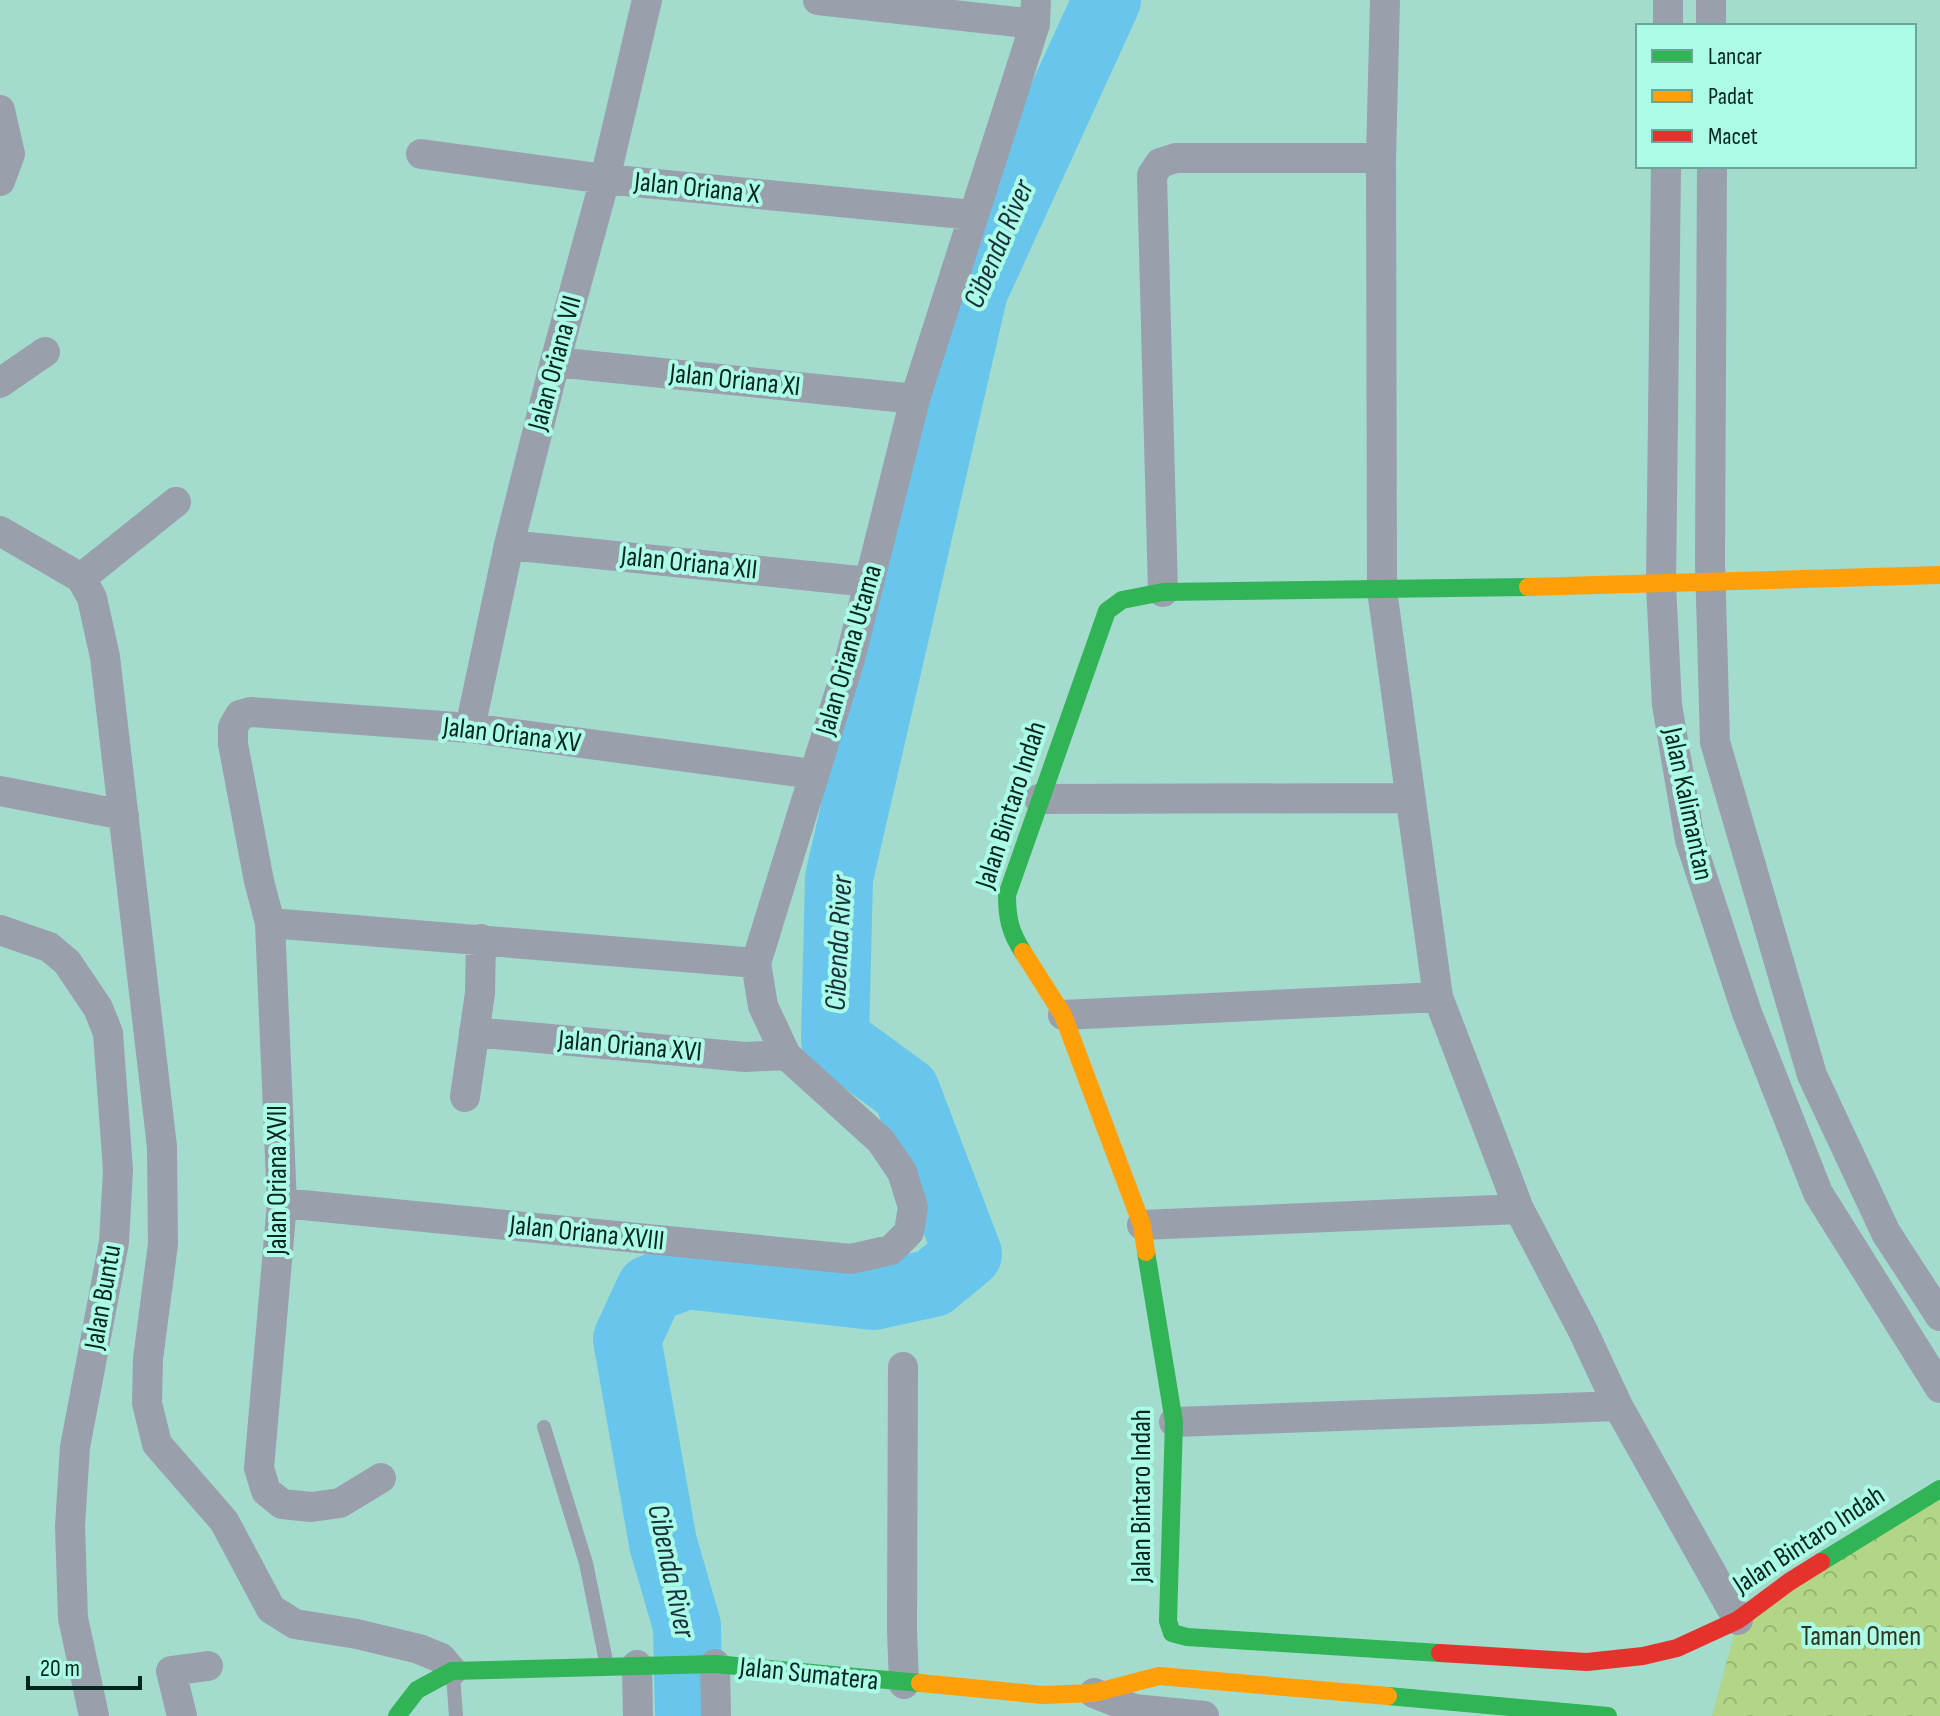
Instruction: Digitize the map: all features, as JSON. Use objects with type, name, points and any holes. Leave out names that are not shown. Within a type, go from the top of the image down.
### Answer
[{"type":"street","name":"Jalan Oriana VII","points":[[470,728],[509,545],[605,179],[647,0]]},
{"type":"street","points":[[818,0],[1036,12]]},
{"type":"street","points":[[1385,0],[1381,158],[1382,590],[1438,997],[1519,1209],[1583,1331],[1618,1406],[1738,1620]]},
{"type":"street","points":[[1668,0],[1668,24]]},
{"type":"street","points":[[1711,0],[1711,24]]},
{"type":"street","name":"Jalan Oriana Utama","points":[[891,1250],[909,1232],[913,1207],[902,1172],[881,1141],[786,1055],[763,1006],[756,963],[850,659],[915,399],[1036,12]]},
{"type":"street","points":[[0,110],[10,154],[0,181]]},
{"type":"street","name":"Jalan Oriana X","points":[[421,154],[605,179],[973,215]]},
{"type":"street","points":[[1381,158],[1176,158],[1160,163],[1152,175],[1163,592],[1661,585],[1940,575]]},
{"type":"street","name":"Jalan Kalimantan","points":[[1666,168],[1661,585],[1667,705],[1690,840],[1747,1013],[1818,1193],[1940,1388]]},
{"type":"street","name":"Jalan Kalimantan","points":[[1712,168],[1711,583],[1715,742],[1812,1075],[1886,1233],[1940,1316]]},
{"type":"street","points":[[0,383],[45,352]]},
{"type":"street","name":"Jalan Oriana XI","points":[[555,362],[915,399]]},
{"type":"street","points":[[87,588],[176,502]]},
{"type":"street","points":[[0,531],[8,538],[49,557],[87,588],[105,657],[162,1147],[163,1244],[148,1359],[147,1403],[157,1444],[224,1521],[271,1609],[295,1624],[357,1634],[419,1649],[441,1658],[452,1671]]},
{"type":"street","name":"Jalan Oriana XII","points":[[509,545],[869,582]]},
{"type":"street","name":"Jalan Bintaro Indah","points":[[1163,592],[1122,600],[1107,611],[1007,895],[1007,919],[1012,935],[1063,1015],[1142,1225],[1174,1422],[1168,1621],[1172,1633],[1187,1637],[1587,1662],[1643,1656],[1677,1648],[1738,1620],[1789,1582],[1940,1489]]},
{"type":"street","name":"Jalan Oriana XV","points":[[233,744],[233,727],[240,715],[251,712],[470,728],[813,774]]},
{"type":"street","name":"Jalan Oriana XVII","points":[[233,744],[270,923],[282,1203],[259,1468],[266,1491],[282,1504],[311,1507],[340,1503],[381,1478]]},
{"type":"street","points":[[0,791],[124,815]]},
{"type":"street","points":[[1039,799],[1409,798]]},
{"type":"street","points":[[270,923],[756,963]]},
{"type":"street","name":"Jalan Buntu","points":[[0,930],[49,947],[67,962],[98,1008],[108,1033],[118,1170],[114,1242],[75,1447],[70,1526],[73,1618],[94,1716]]},
{"type":"street","points":[[465,1097],[480,993],[481,939]]},
{"type":"street","points":[[1063,1015],[1438,997]]},
{"type":"street","name":"Jalan Oriana XVI","points":[[474,1032],[745,1057],[786,1055]]},
{"type":"street","name":"Jalan Oriana XVIII","points":[[282,1203],[851,1259],[891,1250]]},
{"type":"street","points":[[1142,1225],[1519,1209]]},
{"type":"street","points":[[903,1367],[904,1684]]},
{"type":"street","points":[[1174,1422],[1618,1406]]},
{"type":"street","points":[[705,1664],[716,1716]]},
{"type":"street","name":"Jalan Sumatera","points":[[397,1716],[417,1690],[452,1671],[705,1664],[1043,1695],[1094,1693],[1159,1676],[1608,1716]]},
{"type":"street","points":[[631,1665],[638,1716]]},
{"type":"street","points":[[182,1716],[171,1671],[208,1666]]},
{"type":"street","points":[[1158,1713],[1159,1676]]},
{"type":"street","name":"Jalan Sumatera","points":[[1094,1693],[1134,1709],[1204,1716]]},
{"type":"lane","points":[[544,1427],[586,1563],[631,1665]]},
{"type":"lane","points":[[452,1671],[456,1716]]},
{"type":"green space","name":"Taman Omen","points":[[1940,1490],[1940,1716],[1712,1716],[1738,1620]]},
{"type":"waterway","name":"Cibenda River","points":[[689,1716],[687,1626],[663,1543],[627,1339],[650,1289],[686,1275],[873,1296],[933,1283],[968,1254],[906,1091],[835,1039],[839,878],[974,291],[1107,0]]},
{"type":"traffic: fast","points":[[1023,952],[1010,925],[1007,895],[1107,611],[1122,600],[1163,592],[1528,587]]},
{"type":"traffic: fast","points":[[1146,1252],[1174,1422],[1168,1621],[1172,1633],[1187,1637],[1440,1653]]},
{"type":"traffic: fast","points":[[1821,1562],[1940,1489]]},
{"type":"traffic: fast","points":[[397,1716],[417,1690],[452,1671],[715,1664],[920,1683]]},
{"type":"traffic: fast","points":[[1388,1696],[1608,1716]]},
{"type":"traffic: slow","points":[[1528,587],[1940,575]]},
{"type":"traffic: slow","points":[[1023,952],[1063,1015],[1142,1225],[1146,1252]]},
{"type":"traffic: slow","points":[[920,1683],[1043,1695],[1094,1693],[1159,1676],[1388,1696]]},
{"type":"traffic: jam","points":[[1440,1653],[1587,1662],[1643,1656],[1677,1648],[1738,1620],[1821,1562]]}]
